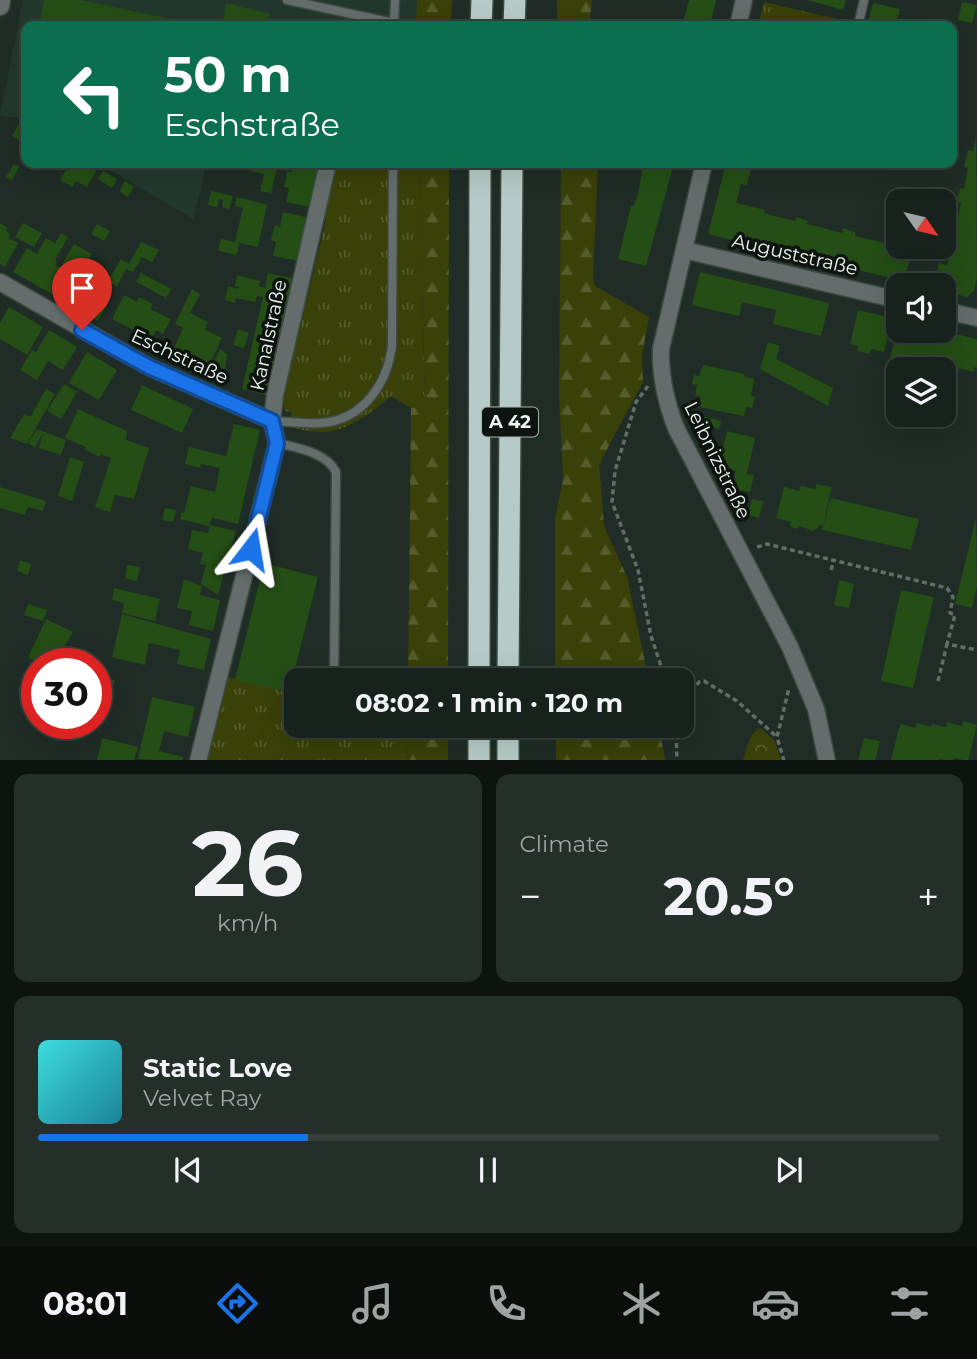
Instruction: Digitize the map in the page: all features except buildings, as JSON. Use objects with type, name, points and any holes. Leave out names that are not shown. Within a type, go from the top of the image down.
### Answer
[{"type":"highway","points":[[481,21],[482,0]]},
{"type":"highway","points":[[514,0],[514,21]]},
{"type":"highway","name":"A 42","points":[[478,668],[480,168]]},
{"type":"highway","name":"A 42","points":[[508,668],[512,168]]},
{"type":"highway","points":[[479,738],[479,760]]},
{"type":"highway","points":[[508,738],[508,760]]},
{"type":"street","points":[[0,6],[1,0]]},
{"type":"street","points":[[739,21],[744,0]]},
{"type":"street","name":"Kanalstraße","points":[[198,760],[277,443],[272,421],[275,395],[327,168]]},
{"type":"street","name":"Leibnizstraße","points":[[703,168],[661,349],[666,401],[676,428],[800,670],[816,709],[827,760]]},
{"type":"street","name":"Auguststraße","points":[[684,250],[886,297]]},
{"type":"street","name":"Eschstraße","points":[[0,282],[149,367],[272,421]]},
{"type":"street","points":[[956,313],[977,318]]},
{"type":"lane","points":[[287,0],[377,21]]},
{"type":"lane","points":[[394,21],[395,0]]},
{"type":"lane","points":[[859,21],[864,0]]},
{"type":"lane","points":[[272,421],[322,423],[342,418],[368,401],[385,376],[392,346],[394,168]]},
{"type":"lane","points":[[277,443],[324,458],[332,463],[336,472],[334,668]]},
{"type":"path","points":[[662,668],[651,636],[638,570],[612,502],[611,491],[636,401],[649,385],[663,379]]},
{"type":"path","points":[[740,552],[767,544],[947,587],[953,597],[950,614],[955,615],[938,681]]},
{"type":"path","points":[[831,570],[834,560]]},
{"type":"path","points":[[947,644],[977,650]]},
{"type":"path","points":[[777,737],[789,686],[800,670]]},
{"type":"path","points":[[694,688],[704,681],[737,701],[777,737],[785,760]]},
{"type":"path","points":[[676,738],[677,760]]},
{"type":"shaded area","points":[[23,0],[417,0],[416,21],[21,21],[21,119],[0,116]]},
{"type":"shaded area","points":[[107,168],[206,168],[193,219]]},
{"type":"green space","points":[[417,0],[452,0],[451,21],[416,21]]},
{"type":"green space","points":[[557,0],[592,0],[590,21],[557,21]]},
{"type":"green space","points":[[764,2],[839,21],[759,21]]},
{"type":"green space","points":[[333,168],[419,168],[425,406],[411,408],[391,396],[350,425],[318,432],[288,427],[292,413],[285,411],[282,402],[326,220],[324,217]]},
{"type":"green space","points":[[419,168],[449,168],[448,668],[408,668],[411,408],[425,406]]},
{"type":"green space","points":[[561,168],[598,168],[593,278],[595,286],[649,317],[642,356],[643,382],[599,464],[604,526],[627,577],[646,668],[555,668],[555,518],[563,479],[559,396]]},
{"type":"green space","points":[[227,677],[284,691],[284,738],[407,738],[406,760],[206,760]]},
{"type":"green space","points":[[761,728],[775,741],[781,760],[743,760],[750,738]]},
{"type":"green space","points":[[407,738],[448,738],[448,760],[406,760]]},
{"type":"green space","points":[[556,738],[661,738],[665,760],[556,760]]},
{"type":"route","points":[[82,330],[149,367],[272,421],[277,443],[251,549]]}]
